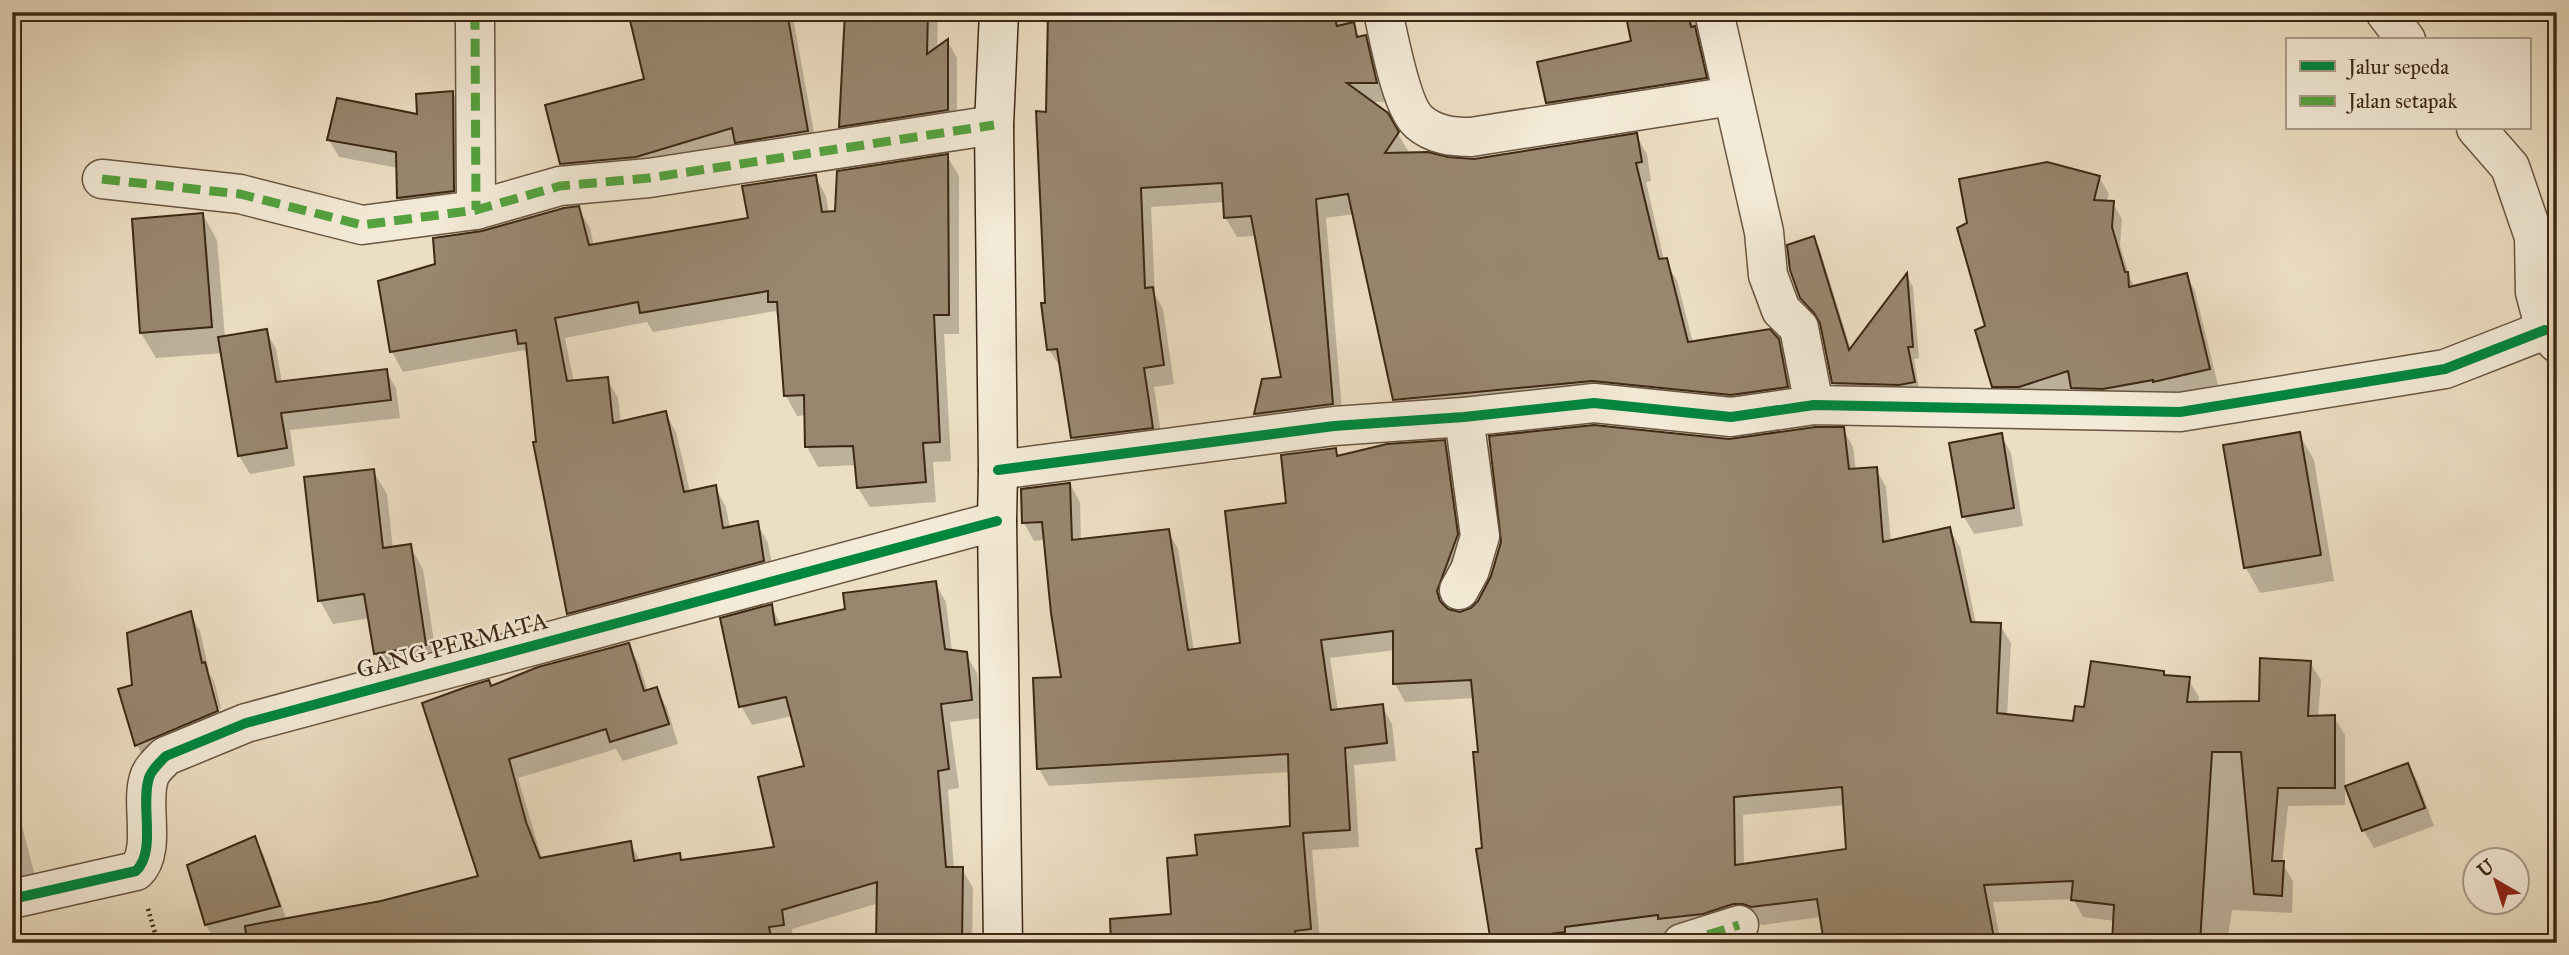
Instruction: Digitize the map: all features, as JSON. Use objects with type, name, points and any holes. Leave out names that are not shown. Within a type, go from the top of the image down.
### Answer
[{"type":"street","points":[[473,12],[476,210]]},
{"type":"street","points":[[999,12],[994,125],[1003,943]]},
{"type":"street","points":[[1383,12],[1404,96],[1417,121],[1447,137],[1471,137],[1732,96]]},
{"type":"street","points":[[1714,12],[1764,232],[1768,275],[1781,310],[1799,328],[1814,405]]},
{"type":"street","points":[[2385,12],[2404,38]]},
{"type":"street","points":[[102,179],[240,194],[362,225],[476,210],[559,186],[649,178],[994,125]]},
{"type":"street","points":[[998,470],[1334,426],[1464,417],[1594,403],[1731,417],[1814,405],[2180,412],[2445,369],[2551,336],[2535,292],[2534,237],[2510,167],[2478,130]]},
{"type":"street","points":[[1459,590],[1470,570],[1480,536],[1464,417]]},
{"type":"street","name":"GANG PERMATA","points":[[12,899],[136,871],[145,859],[149,778],[157,764],[166,756],[246,723],[997,521]]},
{"type":"street","points":[[1682,943],[1739,925]]},
{"type":"building","points":[[628,12],[787,12],[808,131],[735,143],[732,128],[636,157],[560,164],[545,105],[644,79]]},
{"type":"building","points":[[845,12],[928,12],[927,54],[948,39],[948,110],[839,127]]},
{"type":"building","points":[[1048,12],[1333,12],[1337,26],[1354,22],[1357,37],[1366,35],[1377,83],[1347,83],[1388,113],[1399,132],[1385,153],[1428,152],[1474,159],[1637,133],[1642,162],[1636,163],[1659,259],[1667,258],[1688,342],[1770,329],[1779,339],[1788,387],[1731,395],[1592,381],[1393,400],[1348,194],[1316,199],[1333,404],[1254,414],[1262,379],[1281,377],[1251,216],[1224,218],[1222,183],[1141,188],[1145,288],[1153,287],[1164,365],[1144,368],[1153,428],[1071,438],[1057,349],[1047,350],[1041,303],[1045,303],[1036,111],[1046,112]]},
{"type":"building","points":[[1625,12],[1688,12],[1691,27],[1695,26],[1707,78],[1546,103],[1537,62],[1631,41]]},
{"type":"building","points":[[453,91],[454,191],[397,198],[396,152],[327,140],[337,98],[417,114],[416,94]]},
{"type":"building","points":[[948,154],[949,315],[934,315],[940,442],[923,443],[926,482],[857,488],[853,446],[805,447],[804,395],[784,396],[777,302],[768,302],[768,291],[640,313],[638,302],[555,318],[567,381],[608,377],[613,423],[666,411],[684,492],[716,485],[723,528],[758,521],[764,561],[567,614],[533,442],[536,442],[526,343],[518,344],[516,330],[390,352],[378,281],[435,264],[433,238],[482,231],[564,208],[579,206],[589,245],[748,218],[742,186],[816,175],[822,212],[835,211],[837,171]]},
{"type":"building","points":[[2047,162],[2100,176],[2094,200],[2114,201],[2112,227],[2125,272],[2128,272],[2129,287],[2187,273],[2210,369],[2153,382],[2103,389],[2071,388],[2068,371],[2019,387],[1992,387],[1975,330],[1985,326],[1957,228],[1967,223],[1959,179]]},
{"type":"building","points":[[203,213],[212,327],[140,333],[132,219]]},
{"type":"building","points":[[1814,236],[1849,350],[1907,273],[1913,347],[1908,347],[1915,382],[1899,385],[1832,383],[1820,323],[1800,298],[1790,270],[1787,245]]},
{"type":"building","points":[[267,329],[276,382],[387,369],[391,400],[281,413],[287,448],[238,456],[218,337]]},
{"type":"building","points":[[1594,425],[1729,439],[1815,427],[1844,427],[1849,469],[1877,467],[1883,542],[1950,527],[1971,622],[2001,623],[1997,713],[2073,721],[2075,706],[2084,707],[2091,661],[2164,671],[2164,675],[2190,677],[2187,702],[2259,701],[2260,658],[2311,661],[2308,716],[2335,715],[2335,788],[2278,788],[2272,861],[2284,861],[2282,896],[2254,894],[2241,752],[2212,752],[2200,943],[2112,943],[2114,905],[2071,900],[2073,881],[1984,885],[1994,938],[1970,943],[1824,943],[1817,899],[1751,907],[1733,904],[1703,914],[1658,919],[1658,915],[1565,927],[1565,932],[1542,935],[1544,943],[1491,943],[1476,849],[1482,848],[1473,752],[1478,752],[1471,680],[1393,684],[1393,631],[1321,640],[1331,710],[1383,704],[1387,743],[1345,748],[1350,830],[1303,833],[1311,929],[1295,931],[1297,943],[1111,943],[1110,919],[1171,914],[1167,858],[1197,855],[1195,835],[1290,826],[1288,754],[1037,769],[1033,678],[1061,677],[1051,613],[1042,522],[1022,523],[1021,489],[1070,483],[1072,540],[1169,529],[1188,650],[1240,643],[1225,511],[1286,503],[1281,455],[1336,448],[1337,456],[1387,444],[1445,440],[1458,534],[1437,591],[1440,601],[1448,609],[1460,612],[1471,608],[1478,601],[1491,576],[1501,542],[1489,436]],"holes":[[[1842,787],[1846,849],[1735,865],[1734,797]]]},
{"type":"building","points":[[2300,432],[2321,555],[2244,568],[2223,445]]},
{"type":"building","points":[[2002,433],[2014,508],[1962,517],[1949,443]]},
{"type":"building","points":[[374,469],[383,548],[411,544],[426,645],[374,654],[364,594],[318,601],[304,477]]},
{"type":"building","points":[[936,581],[945,649],[967,652],[972,700],[941,704],[949,769],[938,771],[946,867],[963,867],[962,943],[876,943],[877,882],[782,910],[784,925],[769,927],[772,943],[247,943],[245,926],[381,901],[478,876],[422,703],[489,680],[491,686],[538,667],[629,643],[644,691],[657,687],[669,724],[610,742],[606,729],[509,759],[526,822],[540,858],[631,841],[634,861],[680,853],[681,860],[774,847],[758,777],[804,766],[786,697],[739,707],[720,618],[772,604],[775,625],[845,609],[843,593]]},
{"type":"building","points":[[191,611],[202,663],[205,662],[218,711],[135,746],[118,689],[132,685],[127,633]]},
{"type":"building","points":[[2408,763],[2425,808],[2362,831],[2345,786]]},
{"type":"building","points":[[255,836],[280,906],[205,925],[187,865]]},
{"type":"marked path","points":[[473,12],[476,210]]},
{"type":"marked path","points":[[102,179],[240,194],[362,225],[476,210],[560,186],[649,178],[994,125]]},
{"type":"marked path","points":[[1682,943],[1739,925]]},
{"type":"cycle path","points":[[998,470],[1334,426],[1464,417],[1594,403],[1731,417],[1814,405],[2180,412],[2445,369],[2545,330]]},
{"type":"cycle path","points":[[12,899],[136,871],[146,852],[147,789],[154,769],[166,756],[246,723],[997,521]]}]
